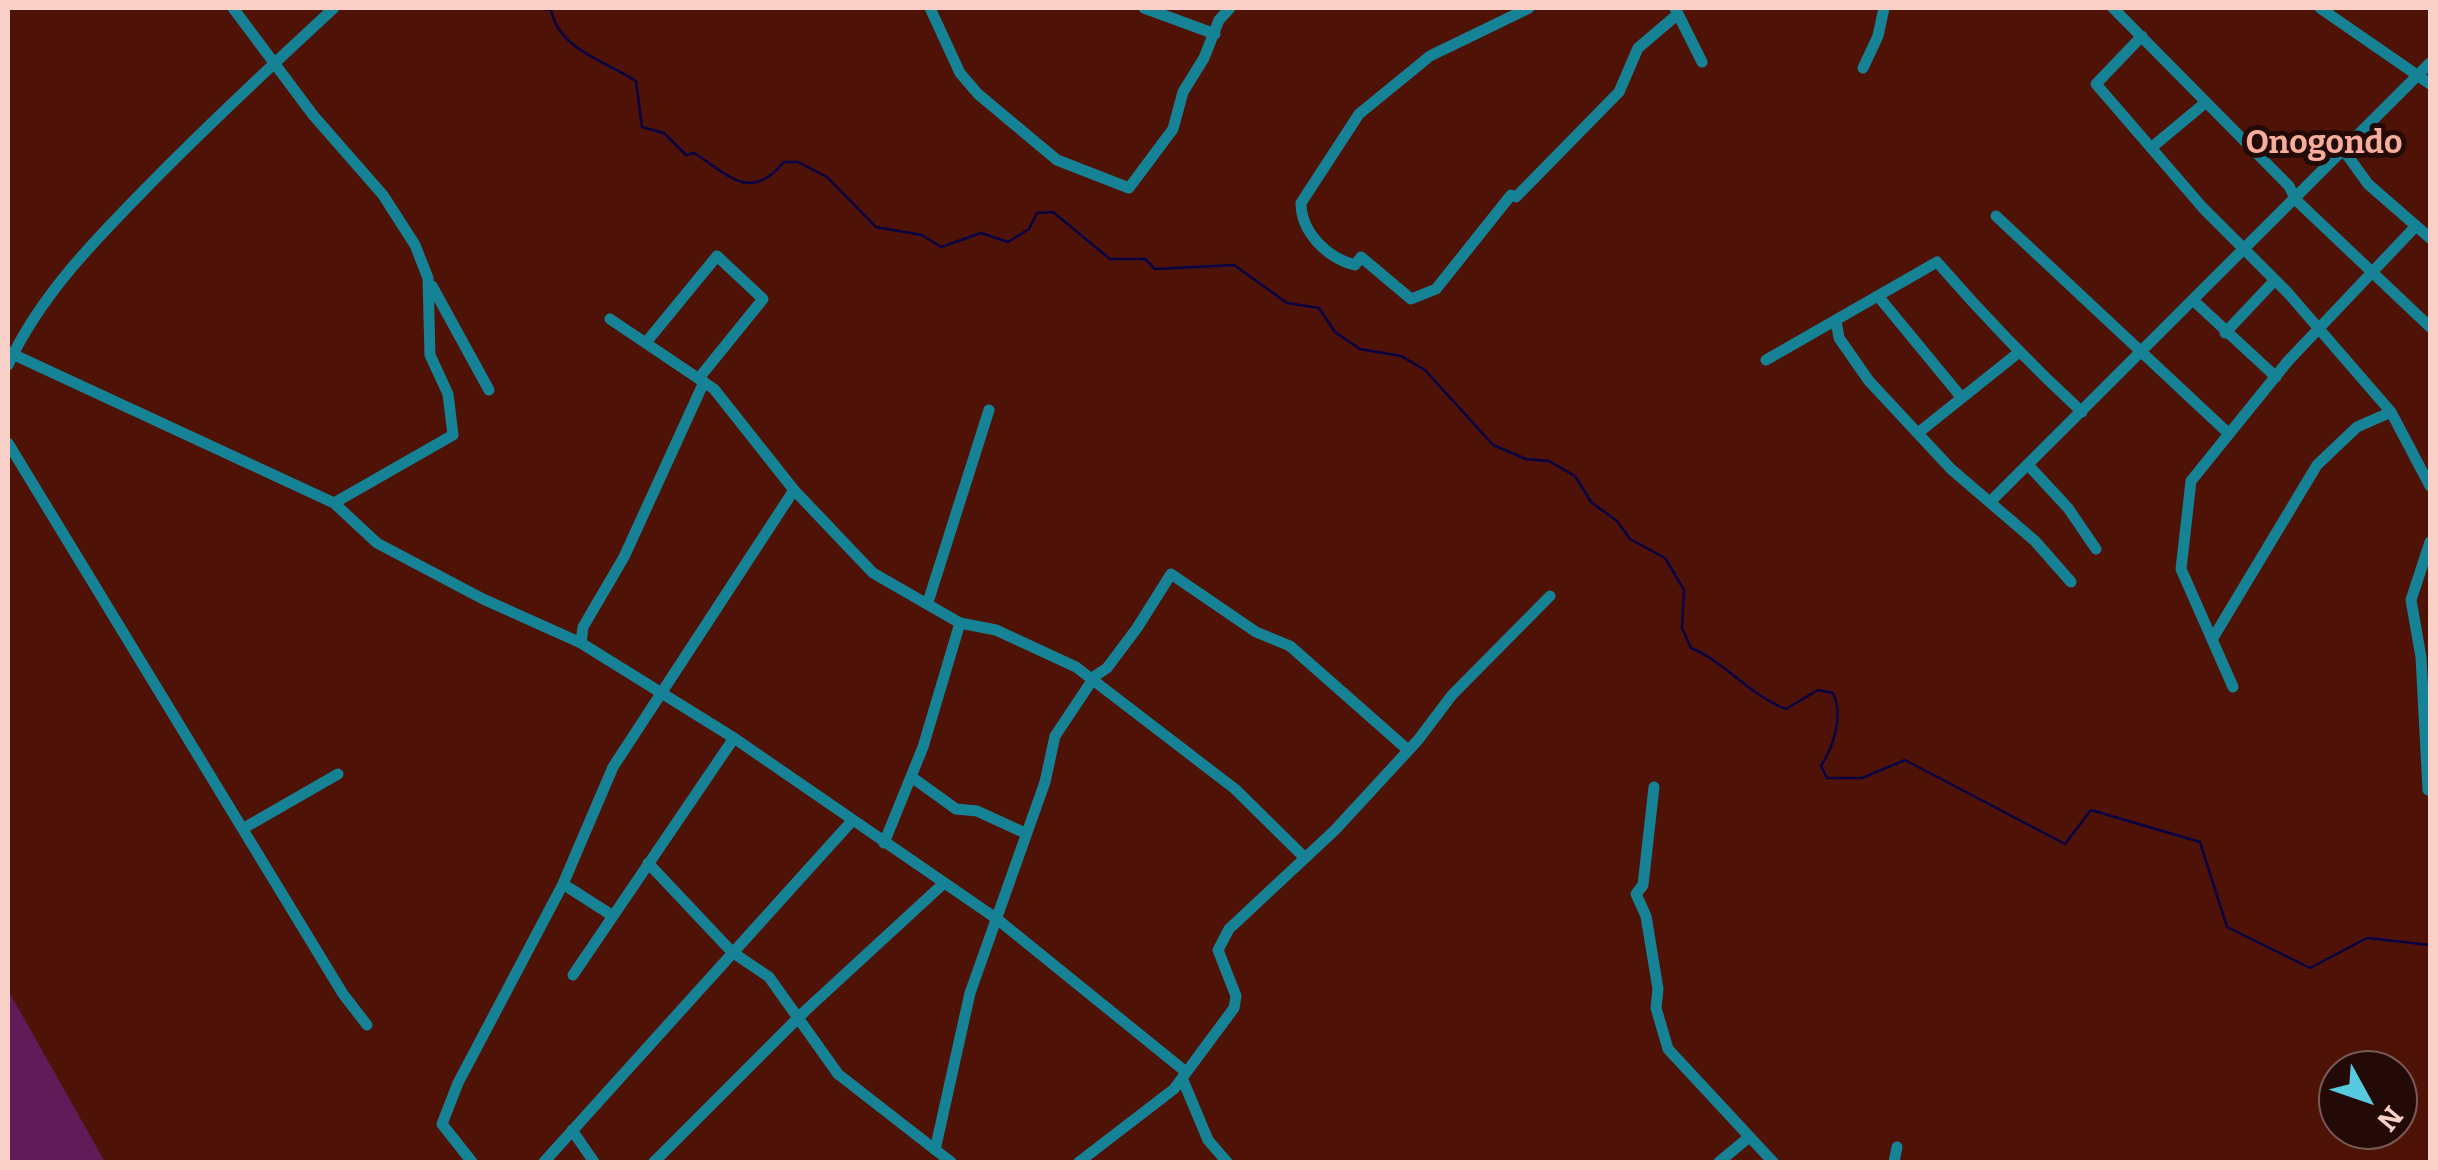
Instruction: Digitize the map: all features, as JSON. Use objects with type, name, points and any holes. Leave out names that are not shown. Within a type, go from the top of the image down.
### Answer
[{"type":"street","points":[[233,8],[394,210],[490,390]]},
{"type":"street","points":[[334,8],[273,62],[78,260],[9,357],[334,502],[377,543],[483,600],[581,643],[734,738],[997,919],[1184,1075],[1208,1140],[1227,1162]]},
{"type":"street","points":[[930,8],[960,74],[978,94],[1057,160],[1129,188],[1172,129],[1183,92],[1215,34],[1218,20],[1230,8]]},
{"type":"street","points":[[1144,8],[1215,34]]},
{"type":"street","points":[[1529,8],[1430,56],[1349,124],[1301,203],[1307,228],[1330,254],[1355,265],[1361,257],[1410,299],[1436,289],[1511,195],[1516,196],[1619,92],[1638,48],[1677,11],[1702,62]]},
{"type":"street","points":[[1862,68],[1878,36],[1884,8]]},
{"type":"street","points":[[2320,8],[2430,84]]},
{"type":"street","points":[[2122,10],[2204,104],[2289,186],[2296,200],[2430,328]]},
{"type":"street","points":[[2142,36],[2096,84],[2391,412],[2430,486]]},
{"type":"street","points":[[1990,502],[2245,252],[2430,63]]},
{"type":"street","points":[[2151,148],[2204,104]]},
{"type":"street","points":[[2344,152],[2368,184],[2430,238]]},
{"type":"street","points":[[1996,216],[2139,355],[2227,432]]},
{"type":"street","points":[[2233,687],[2181,569],[2191,481],[2227,432],[2415,227]]},
{"type":"street","points":[[581,643],[583,627],[624,557],[701,380],[764,299],[717,256],[648,340]]},
{"type":"street","points":[[1766,360],[1937,262],[1985,317],[2000,326],[2018,353],[2082,412]]},
{"type":"street","points":[[334,502],[453,435],[448,394],[430,355],[428,278]]},
{"type":"street","points":[[2226,332],[2275,280]]},
{"type":"street","points":[[1878,296],[1962,398]]},
{"type":"street","points":[[2194,301],[2276,377]]},
{"type":"street","points":[[610,318],[648,340],[701,380],[856,560],[891,586],[928,602],[960,623],[996,630],[1042,649],[1094,680],[1235,789],[1305,858]]},
{"type":"street","points":[[1836,321],[1840,338],[1869,381],[1918,433],[2035,541],[2070,582]]},
{"type":"street","points":[[1918,433],[2018,353]]},
{"type":"street","points":[[928,602],[988,410]]},
{"type":"street","points":[[2213,638],[2317,465],[2357,426],[2391,412]]},
{"type":"street","points":[[8,443],[344,994],[367,1025]]},
{"type":"street","points":[[2030,466],[2068,508],[2096,548]]},
{"type":"street","points":[[472,1162],[442,1124],[464,1072],[499,1013],[563,884],[612,766],[794,490]]},
{"type":"street","points":[[2428,790],[2421,657],[2411,600],[2430,542]]},
{"type":"street","points":[[935,1150],[970,993],[1044,782],[1055,736],[1094,680],[1129,640],[1171,574],[1256,632],[1290,646],[1408,750]]},
{"type":"street","points":[[1079,1162],[1184,1075],[1234,1008],[1236,996],[1218,950],[1220,942],[1248,908],[1305,858],[1408,750],[1452,695],[1550,596]]},
{"type":"street","points":[[884,843],[913,778],[960,623]]},
{"type":"street","points":[[573,975],[734,738]]},
{"type":"street","points":[[244,828],[338,774]]},
{"type":"street","points":[[913,778],[956,809],[976,811],[1025,833]]},
{"type":"street","points":[[1654,787],[1643,886],[1636,894],[1646,916],[1658,1020],[1674,1057],[1709,1089],[1773,1162]]},
{"type":"street","points":[[544,1162],[851,822]]},
{"type":"street","points":[[648,863],[732,952],[769,977],[838,1074],[950,1162]]},
{"type":"street","points":[[654,1162],[944,883]]},
{"type":"street","points":[[563,884],[613,916]]},
{"type":"street","points":[[572,1130],[594,1162]]},
{"type":"street","points":[[1719,1162],[1748,1138]]},
{"type":"street","points":[[1894,1162],[1897,1147]]},
{"type":"shaded area","points":[[8,990],[105,1162],[8,1162]]},
{"type":"waterway","points":[[534,8],[551,10],[563,35],[574,45],[636,81],[642,127],[664,133],[686,155],[694,153],[739,181],[761,181],[784,162],[798,162],[827,177],[876,227],[922,235],[941,247],[981,233],[1008,242],[1029,229],[1037,213],[1053,212],[1110,259],[1145,259],[1155,269],[1234,265],[1287,303],[1319,308],[1335,332],[1360,349],[1401,356],[1425,370],[1493,445],[1526,459],[1549,461],[1575,476],[1591,502],[1617,521],[1630,539],[1665,558],[1684,590],[1682,628],[1691,648],[1786,709],[1818,690],[1833,693],[1836,731],[1821,766],[1827,778],[1862,778],[1905,760],[2065,844],[2091,810],[2200,842],[2227,927],[2310,968],[2367,938],[2430,945]]},
{"type":"district","name":"Onogondo","points":[[2324,144]]}]
